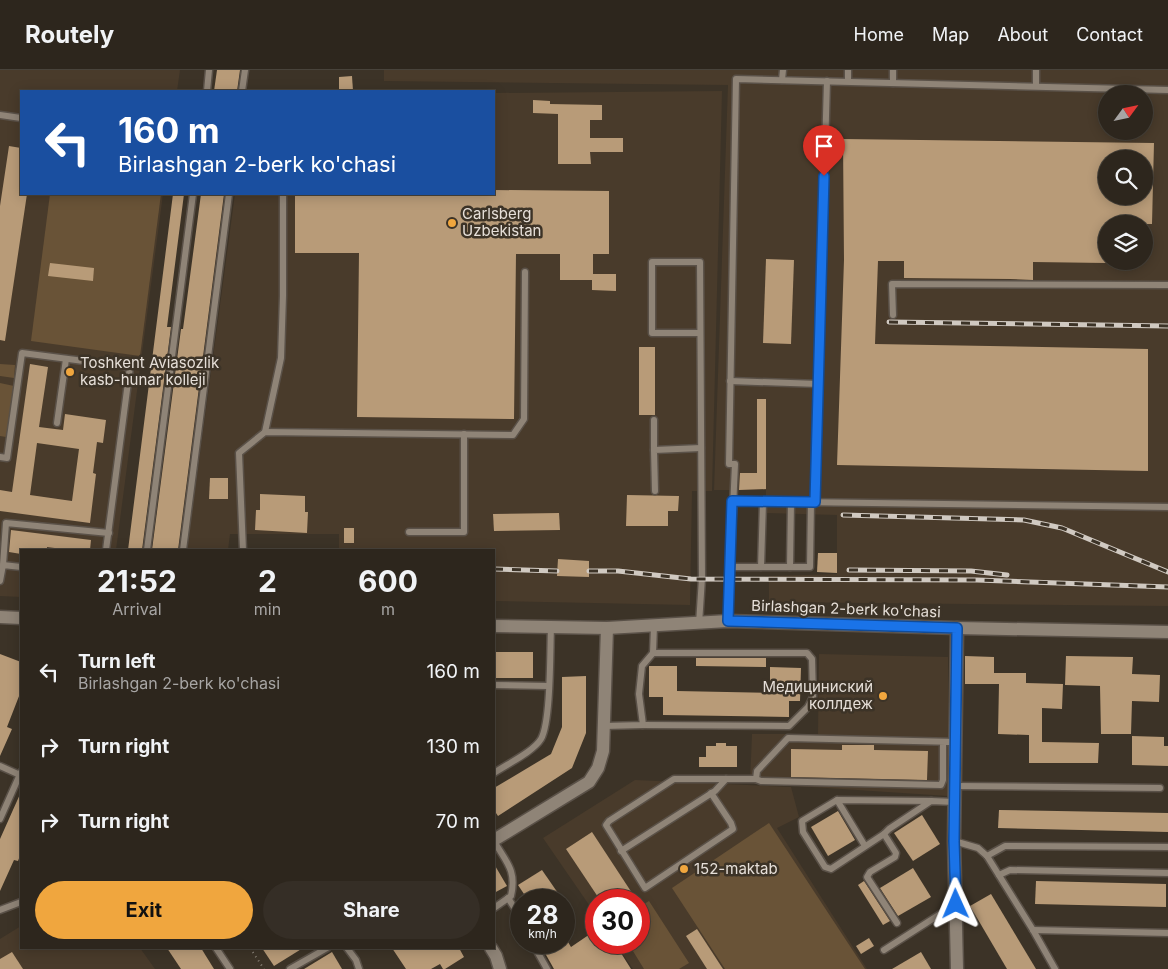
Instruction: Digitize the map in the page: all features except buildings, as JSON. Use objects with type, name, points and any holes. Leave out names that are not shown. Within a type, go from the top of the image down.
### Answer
[{"type":"street","points":[[0,617],[20,618]]},
{"type":"street","name":"Birlashgan 2-berk ko'chasi","points":[[495,626],[607,628],[728,621],[1168,632]]},
{"type":"street","points":[[495,840],[589,782],[598,768],[602,751],[604,726],[607,628]]},
{"type":"street","points":[[957,628],[949,742],[956,786],[954,841],[957,969]]},
{"type":"street","points":[[492,949],[500,969]]},
{"type":"lane","points":[[206,90],[209,70]]},
{"type":"lane","points":[[242,90],[245,70]]},
{"type":"lane","points":[[782,70],[782,80]]},
{"type":"lane","points":[[848,70],[848,82]]},
{"type":"lane","points":[[893,70],[893,83]]},
{"type":"lane","points":[[1036,70],[1036,86]]},
{"type":"lane","points":[[728,621],[735,464],[729,464],[736,79],[1168,90]]},
{"type":"lane","points":[[729,567],[810,567],[819,384],[827,81]]},
{"type":"lane","points":[[0,115],[20,118]]},
{"type":"lane","points":[[147,549],[193,195]]},
{"type":"lane","points":[[183,549],[229,195]]},
{"type":"lane","points":[[244,549],[239,453],[265,432],[281,358],[283,195]]},
{"type":"lane","points":[[699,624],[702,578],[700,262],[652,262],[652,333],[700,333]]},
{"type":"lane","points":[[265,432],[513,435],[524,419],[525,272]]},
{"type":"lane","points":[[893,315],[892,284],[1168,285]]},
{"type":"lane","points":[[0,457],[8,458],[22,353],[130,367],[106,549]]},
{"type":"lane","points":[[57,423],[66,359]]},
{"type":"lane","points":[[730,381],[819,384]]},
{"type":"lane","points":[[654,420],[655,491]]},
{"type":"lane","points":[[409,532],[464,532],[464,434]]},
{"type":"lane","points":[[654,450],[701,448]]},
{"type":"lane","points":[[732,501],[1168,507]]},
{"type":"lane","points":[[761,567],[763,502]]},
{"type":"lane","points":[[790,567],[791,502]]},
{"type":"lane","points":[[0,581],[6,523],[108,533]]},
{"type":"lane","points":[[3,565],[20,567]]},
{"type":"lane","points":[[643,725],[640,694],[642,666],[653,653],[654,626]]},
{"type":"lane","points":[[495,772],[530,749],[541,739],[547,722],[551,627]]},
{"type":"lane","points":[[604,726],[789,726],[808,706],[813,697],[812,659],[807,653],[653,653]]},
{"type":"lane","points":[[495,685],[548,686]]},
{"type":"lane","points":[[711,793],[731,823],[732,829],[645,888],[606,825],[609,821],[674,779],[756,779],[761,781],[941,785],[949,742],[788,738],[757,771],[756,779]]},
{"type":"lane","points":[[0,766],[20,773]]},
{"type":"lane","points":[[0,819],[20,775]]},
{"type":"lane","points":[[621,850],[711,793],[726,779]]},
{"type":"lane","points":[[956,786],[1160,788]]},
{"type":"lane","points":[[930,801],[884,834],[831,868],[825,867],[803,832],[802,821],[837,800],[930,801],[955,802]]},
{"type":"lane","points":[[837,800],[865,846]]},
{"type":"lane","points":[[884,834],[896,853],[895,857],[870,872],[867,877],[897,923]]},
{"type":"lane","points":[[954,841],[978,848],[987,856],[1055,969]]},
{"type":"lane","points":[[495,843],[512,872],[514,884],[511,896],[495,907]]},
{"type":"lane","points":[[987,856],[1005,846],[1168,847]]},
{"type":"lane","points":[[999,875],[1010,870],[1168,872]]},
{"type":"lane","points":[[0,910],[20,902]]},
{"type":"lane","points":[[884,950],[956,904]]},
{"type":"lane","points":[[1033,930],[1168,933]]},
{"type":"lane","points":[[217,949],[230,969]]},
{"type":"lane","points":[[290,969],[321,949]]},
{"type":"lane","points":[[348,949],[356,960],[359,969]]},
{"type":"lane","points":[[539,954],[548,969]]},
{"type":"path","points":[[251,949],[264,969]]},
{"type":"shaded area","name":"Toshkent Aviasozlik kasb-hunar kolleji","points":[[0,70],[180,70],[177,90],[20,90],[20,195],[163,195],[116,549],[20,549],[20,597],[0,596]]},
{"type":"shaded area","points":[[384,70],[1168,70],[1168,606],[769,602],[769,576],[837,574],[837,515],[766,513],[766,490],[714,490],[728,85],[384,81]]},
{"type":"shaded area","name":"Carlsberg Uzbekistan","points":[[722,91],[712,491],[692,491],[690,605],[495,601],[495,549],[339,549],[339,534],[230,534],[228,549],[187,549],[235,195],[495,195],[495,93]]},
{"type":"shaded area","points":[[50,195],[161,195],[140,356],[31,341]]},
{"type":"shaded area","points":[[0,364],[15,365],[14,378],[0,376]]},
{"type":"shaded area","points":[[0,383],[14,386],[6,437],[0,436]]},
{"type":"shaded area","name":"Медициниский коллдеж","points":[[819,654],[948,657],[948,796],[750,783],[752,734],[818,734]]},
{"type":"shaded area","name":"152-maktab","points":[[635,780],[791,787],[799,817],[777,828],[867,969],[633,969],[623,954],[650,954],[650,889],[585,889],[585,899],[543,838]]},
{"type":"shaded area","points":[[769,823],[865,969],[725,969],[672,888]]},
{"type":"shaded area","points":[[650,903],[689,963],[679,969],[644,969],[635,954],[650,954]]},
{"type":"shaded area","points":[[20,927],[20,949],[141,949],[155,969],[0,969],[0,939]]},
{"type":"railway","points":[[889,322],[1168,326]]},
{"type":"railway","points":[[843,515],[1024,520],[1062,528],[1168,572]]},
{"type":"railway","points":[[495,569],[557,571]]},
{"type":"railway","points":[[849,570],[971,571],[1007,575]]},
{"type":"railway","points":[[589,571],[618,571],[691,579],[977,580],[1168,587]]},
{"type":"place","name":"Carlsberg Uzbekistan","points":[[452,223]]},
{"type":"place","name":"Toshkent Aviasozlik kasb-hunar kolleji","points":[[70,372]]},
{"type":"place","name":"Медициниский коллдеж","points":[[883,696]]},
{"type":"place","name":"152-maktab","points":[[684,869]]},
{"type":"route","points":[[824,176],[815,502],[732,501],[728,621],[957,628],[954,841],[956,904]]}]
